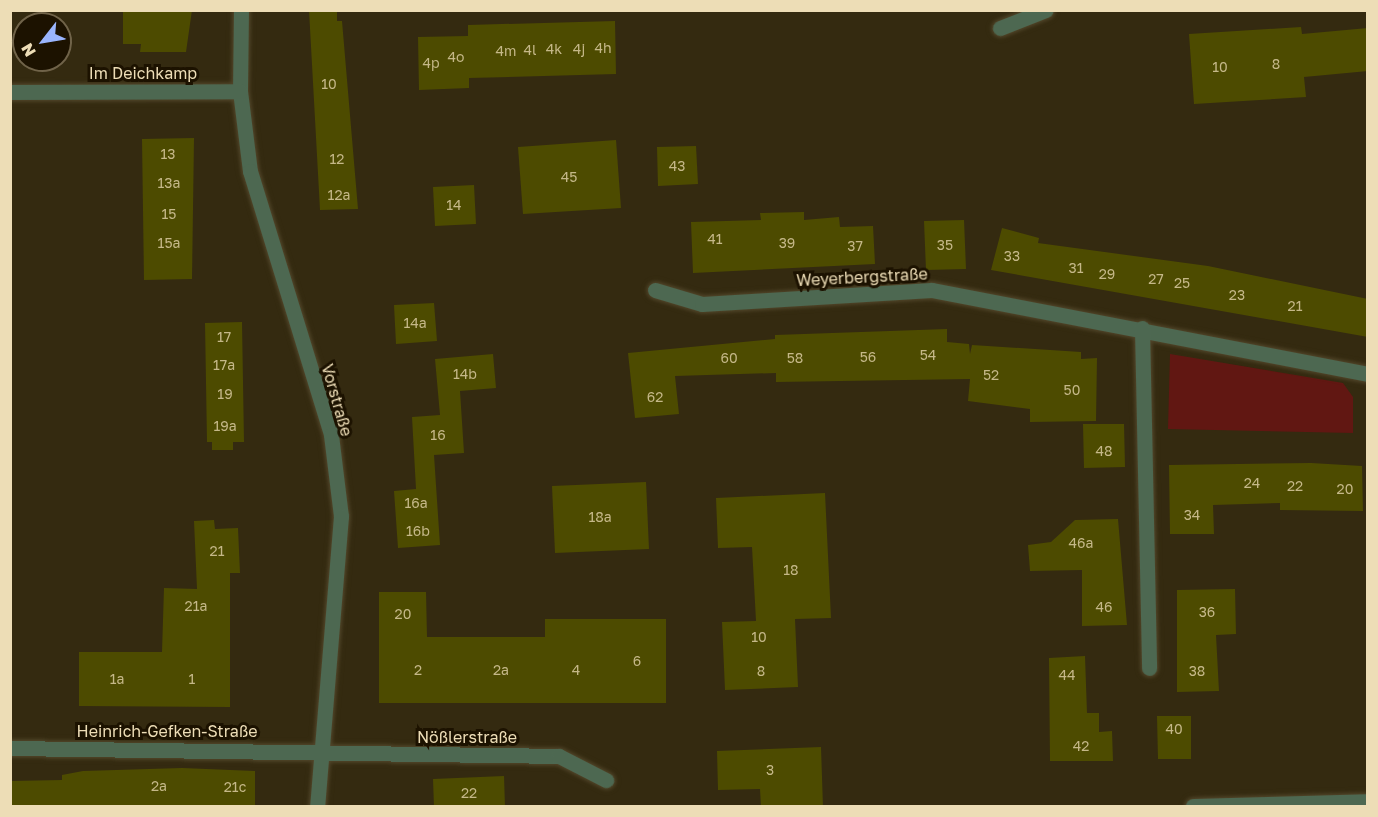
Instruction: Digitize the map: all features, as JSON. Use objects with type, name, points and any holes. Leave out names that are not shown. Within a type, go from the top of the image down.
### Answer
[{"type":"street","name":"Vorstraße","points":[[241,10],[240,91],[250,171],[331,435],[342,516],[316,807]]},
{"type":"street","points":[[1000,27],[1046,10]]},
{"type":"street","name":"Im Deichkamp","points":[[10,92],[240,91]]},
{"type":"street","name":"Weyerbergstraße","points":[[655,290],[702,304],[932,290],[1142,328],[1368,374]]},
{"type":"street","points":[[1142,328],[1149,668]]},
{"type":"street","name":"Heinrich-Gefken-Straße","points":[[10,748],[255,749],[322,754]]},
{"type":"street","name":"Nößlerstraße","points":[[322,754],[559,756],[606,780]]},
{"type":"street","points":[[1193,807],[1368,801]]},
{"type":"shaded area","points":[[1170,354],[1343,383],[1353,397],[1353,433],[1168,429]]},
{"type":"building","points":[[123,10],[192,10],[186,52],[140,52],[141,44],[123,44]]},
{"type":"building","points":[[309,10],[337,10],[337,21],[342,21],[358,209],[320,210]]},
{"type":"building","points":[[615,21],[616,74],[469,78],[469,88],[419,90],[418,37],[468,36],[468,25]]},
{"type":"building","points":[[1301,27],[1302,34],[1368,28],[1368,71],[1304,77],[1306,97],[1194,104],[1189,34]]},
{"type":"building","points":[[194,138],[192,279],[144,280],[142,139]]},
{"type":"building","points":[[616,140],[621,208],[523,214],[518,147]]},
{"type":"building","points":[[696,146],[698,184],[658,186],[657,147]]},
{"type":"building","points":[[474,185],[476,224],[435,226],[433,187]]},
{"type":"building","points":[[804,212],[804,220],[839,217],[840,227],[873,226],[875,264],[693,273],[691,222],[761,220],[760,213]]},
{"type":"building","points":[[964,220],[966,269],[926,270],[924,221]]},
{"type":"building","points":[[1002,228],[1039,238],[1038,243],[1208,266],[1368,299],[1368,337],[991,270]]},
{"type":"building","points":[[434,303],[437,341],[396,344],[394,305]]},
{"type":"building","points":[[242,322],[244,442],[233,442],[233,450],[212,450],[212,442],[207,442],[205,323]]},
{"type":"building","points":[[947,329],[947,342],[969,344],[970,354],[972,345],[1081,352],[1081,359],[1097,358],[1096,421],[1030,422],[1030,409],[968,401],[970,379],[776,382],[776,373],[675,376],[679,414],[635,418],[628,353],[775,339],[775,335]]},
{"type":"building","points":[[493,354],[496,388],[460,391],[464,453],[434,455],[440,545],[398,548],[394,491],[416,489],[412,417],[440,415],[435,359]]},
{"type":"building","points":[[1083,424],[1124,424],[1125,467],[1084,468]]},
{"type":"building","points":[[1311,463],[1362,466],[1363,511],[1280,510],[1280,503],[1213,505],[1214,534],[1170,534],[1169,465]]},
{"type":"building","points":[[646,482],[649,549],[555,553],[552,486]]},
{"type":"building","points":[[825,493],[831,618],[795,619],[798,687],[725,690],[722,622],[756,621],[752,547],[718,548],[716,498]]},
{"type":"building","points":[[1118,519],[1127,625],[1082,626],[1082,570],[1030,571],[1028,545],[1051,542],[1075,520]]},
{"type":"building","points":[[214,520],[215,529],[238,528],[240,573],[230,573],[230,707],[79,706],[79,652],[162,652],[164,588],[197,589],[194,521]]},
{"type":"building","points":[[1235,589],[1236,634],[1216,635],[1219,691],[1177,692],[1177,590]]},
{"type":"building","points":[[379,592],[426,592],[427,637],[545,637],[545,619],[666,619],[666,703],[379,703]]},
{"type":"building","points":[[1085,656],[1087,713],[1099,713],[1099,732],[1112,731],[1113,761],[1050,761],[1049,658]]},
{"type":"building","points":[[1157,716],[1191,716],[1191,759],[1158,759]]},
{"type":"building","points":[[821,747],[823,807],[761,807],[760,789],[718,790],[717,751]]},
{"type":"building","points":[[182,768],[255,771],[255,807],[10,807],[10,781],[62,780],[62,775],[83,771]]},
{"type":"building","points":[[504,776],[505,807],[434,807],[433,779]]}]
